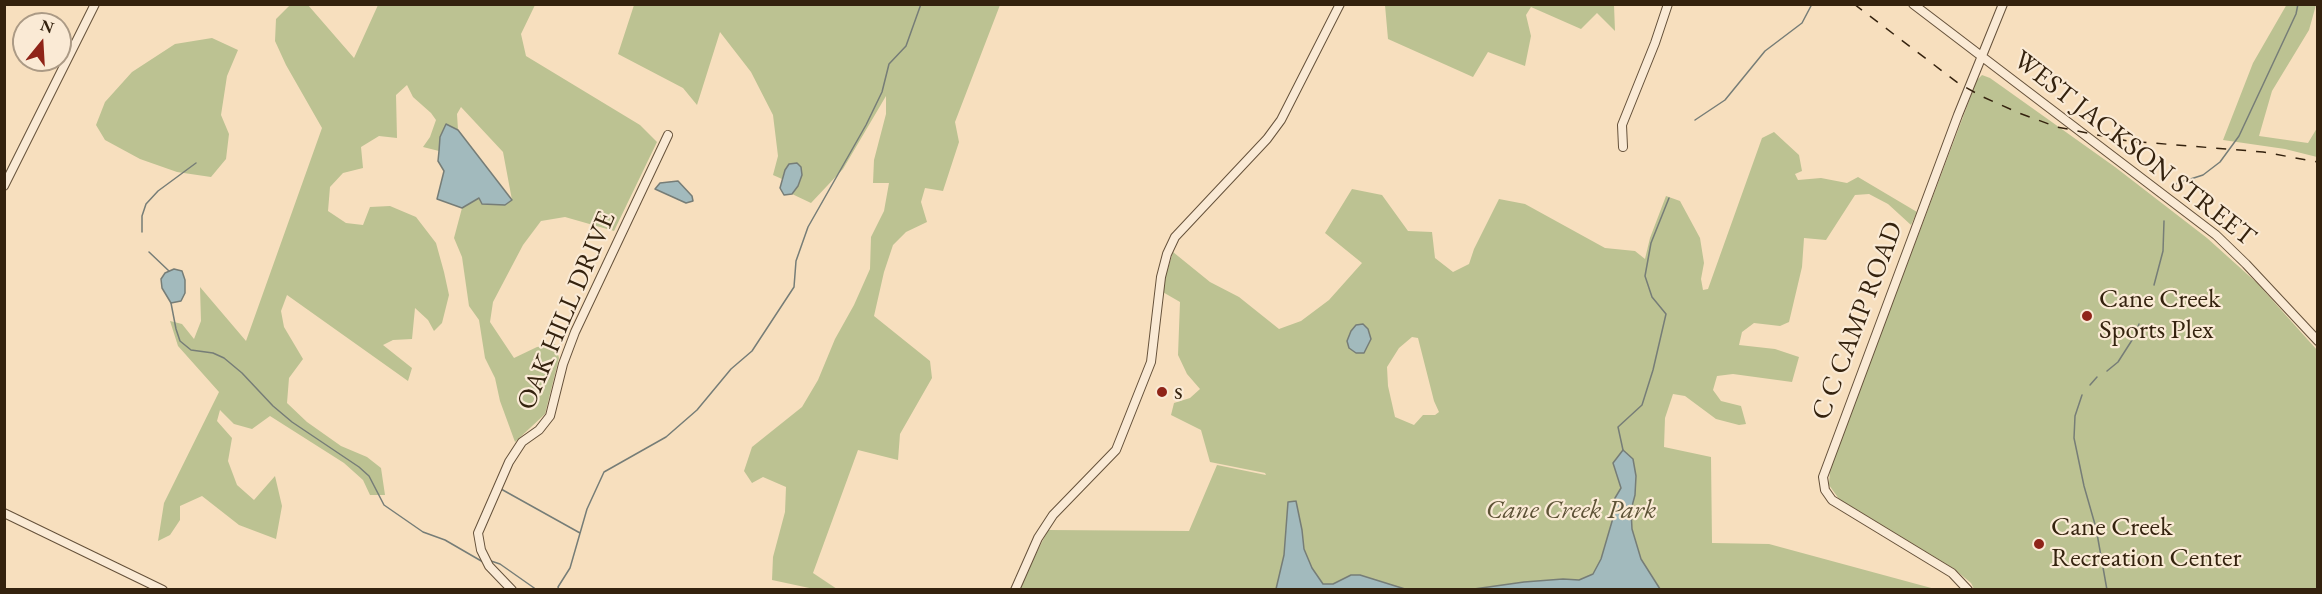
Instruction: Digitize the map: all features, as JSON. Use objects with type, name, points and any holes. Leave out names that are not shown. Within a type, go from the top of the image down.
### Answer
[{"type":"street","points":[[4,186],[95,4]]},
{"type":"street","points":[[1015,590],[1038,538],[1053,515],[1116,450],[1151,362],[1161,277],[1167,254],[1175,237],[1267,139],[1281,120],[1340,4]]},
{"type":"street","points":[[1623,147],[1622,125],[1668,4]]},
{"type":"street","name":"WEST JACKSON STREET","points":[[1913,4],[2216,235],[2247,264],[2318,341]]},
{"type":"street","name":"C C CAMP ROAD","points":[[1968,590],[1952,573],[1832,500],[1822,477],[1958,115],[2003,4]]},
{"type":"street","name":"OAK HILL DRIVE","points":[[512,590],[489,566],[481,550],[478,533],[509,462],[522,442],[539,430],[550,416],[563,363],[576,332],[668,135]]},
{"type":"street","points":[[4,513],[163,590]]},
{"type":"green space","points":[[2287,4],[2316,5],[2309,30],[2272,91],[2259,136],[2308,143],[2317,128],[2317,157],[2285,149],[2223,140],[2253,63]]},
{"type":"green space","points":[[290,5],[308,5],[354,58],[378,5],[535,5],[521,34],[526,56],[640,125],[657,142],[614,231],[565,217],[541,221],[523,245],[493,302],[490,322],[514,358],[537,347],[555,344],[559,358],[545,414],[515,442],[500,401],[495,378],[485,358],[479,320],[469,306],[462,257],[454,238],[462,208],[471,201],[479,198],[483,204],[505,205],[512,200],[503,152],[461,107],[457,114],[458,130],[446,125],[440,137],[439,151],[423,147],[430,137],[436,120],[413,97],[407,85],[396,95],[397,138],[379,136],[361,147],[363,168],[343,173],[330,187],[328,211],[346,223],[363,225],[370,207],[390,206],[416,217],[436,243],[444,272],[449,295],[442,323],[434,331],[428,320],[415,308],[412,339],[393,340],[383,345],[412,368],[408,381],[287,295],[281,311],[284,327],[303,359],[289,378],[287,403],[307,422],[341,446],[367,457],[381,468],[385,495],[370,495],[363,480],[344,463],[270,416],[252,429],[234,424],[220,410],[217,421],[232,438],[228,461],[237,485],[254,500],[275,476],[282,506],[276,539],[239,525],[202,496],[180,506],[180,520],[170,535],[158,541],[164,503],[219,392],[178,346],[170,321],[182,324],[194,339],[201,321],[200,287],[246,341],[322,128],[275,41],[276,19]]},
{"type":"green space","points":[[634,5],[1000,5],[955,122],[959,142],[943,191],[925,188],[921,202],[927,222],[906,232],[893,245],[884,272],[874,316],[930,361],[932,378],[900,434],[898,460],[858,450],[813,573],[837,589],[814,589],[772,580],[773,557],[785,512],[786,487],[763,477],[752,483],[744,471],[752,447],[802,407],[818,380],[835,339],[870,269],[871,237],[884,211],[889,183],[873,183],[874,160],[886,114],[886,96],[843,169],[811,203],[792,194],[798,186],[785,170],[782,179],[773,175],[778,156],[773,115],[751,72],[720,32],[697,105],[683,88],[618,54]]},
{"type":"green space","points":[[1385,5],[1614,5],[1615,31],[1597,13],[1581,29],[1531,7],[1526,15],[1531,36],[1525,66],[1488,52],[1473,77],[1388,39]]},
{"type":"green space","points":[[212,38],[238,50],[227,76],[221,115],[229,134],[226,159],[211,177],[177,172],[140,159],[105,140],[96,125],[105,102],[132,72],[175,44]]},
{"type":"green space","name":"Cane Creek Sports Plex","points":[[1982,75],[1990,78],[2115,167],[2207,238],[2257,283],[2317,350],[2317,589],[1974,589],[1971,583],[1953,568],[1839,499],[1829,485],[1830,468],[1977,80]]},
{"type":"green space","name":"Cane Creek Park","points":[[1774,132],[1799,155],[1802,171],[1795,174],[1798,180],[1821,178],[1847,183],[1858,177],[1917,212],[1911,225],[1888,204],[1869,194],[1855,195],[1826,240],[1804,238],[1802,267],[1789,322],[1780,326],[1754,323],[1742,332],[1739,345],[1775,349],[1799,357],[1792,382],[1733,374],[1717,376],[1713,390],[1721,401],[1741,406],[1746,424],[1739,425],[1716,419],[1685,396],[1673,394],[1665,418],[1664,447],[1711,457],[1712,543],[1769,544],[1935,589],[1018,590],[1048,530],[1189,531],[1217,465],[1266,475],[1210,462],[1201,430],[1171,415],[1174,403],[1190,398],[1200,389],[1187,374],[1178,355],[1180,302],[1161,291],[1173,252],[1210,282],[1239,297],[1279,329],[1301,321],[1329,300],[1362,263],[1325,233],[1352,189],[1382,195],[1408,231],[1432,232],[1435,258],[1453,272],[1469,264],[1499,199],[1525,204],[1605,248],[1635,251],[1645,259],[1650,238],[1666,196],[1680,201],[1700,238],[1704,263],[1701,279],[1703,290],[1708,289],[1762,138]],"holes":[[[1412,337],[1418,338],[1434,401],[1439,412],[1435,415],[1423,415],[1414,425],[1395,417],[1388,386],[1387,367],[1399,348]]]},
{"type":"water","points":[[446,124],[458,130],[512,200],[505,205],[482,204],[479,198],[462,208],[437,199],[444,171],[438,161],[440,137]]},
{"type":"water","points":[[797,163],[801,167],[802,175],[798,186],[792,194],[784,195],[780,188],[785,170],[789,164]]},
{"type":"water","points":[[678,181],[692,196],[693,201],[686,203],[655,189],[660,183]]},
{"type":"water","points":[[174,269],[182,271],[185,293],[181,301],[171,303],[162,288],[161,279],[165,273]]},
{"type":"water","points":[[1363,324],[1368,329],[1371,339],[1364,353],[1356,353],[1349,348],[1347,341],[1356,325]]},
{"type":"water","points":[[1623,450],[1633,459],[1636,476],[1631,510],[1632,529],[1641,559],[1660,589],[1474,589],[1524,582],[1579,580],[1593,574],[1601,559],[1613,518],[1615,498],[1621,488],[1613,463]]},
{"type":"water","points":[[1296,501],[1304,549],[1312,568],[1323,584],[1333,584],[1351,575],[1360,575],[1405,589],[1276,589],[1284,555],[1288,502]]},
{"type":"waterway","points":[[559,590],[558,587],[570,568],[587,509],[604,472],[666,437],[697,410],[731,369],[752,351],[794,287],[796,261],[808,227],[866,125],[882,92],[889,64],[906,46],[921,4]]},
{"type":"waterway","points":[[1695,120],[1725,100],[1765,51],[1802,23],[1812,4]]},
{"type":"waterway","points":[[2172,185],[2203,175],[2220,162],[2239,136],[2296,14],[2298,4]]},
{"type":"waterway","points":[[142,232],[142,216],[146,204],[158,191],[196,163]]},
{"type":"waterway","points":[[1623,450],[1618,427],[1642,405],[1666,314],[1652,297],[1645,276],[1651,243],[1669,198]]},
{"type":"waterway","points":[[2154,285],[2163,251],[2164,221]]},
{"type":"waterway","points":[[149,252],[169,271]]},
{"type":"waterway","points":[[171,303],[180,341],[191,350],[213,353],[224,358],[292,422],[369,476],[384,505],[423,532],[445,540],[483,562]]},
{"type":"waterway","points":[[2107,371],[2118,362],[2134,337],[2139,324]]},
{"type":"waterway","points":[[2090,385],[2097,377]]},
{"type":"waterway","points":[[2082,395],[2075,416],[2074,438],[2096,528],[2107,590]]},
{"type":"waterway","points":[[501,489],[580,533]]},
{"type":"waterway","points":[[491,561],[500,564],[537,590]]},
{"type":"railway","points":[[1854,4],[1958,83],[1983,97],[2057,127],[2128,141],[2263,152],[2318,162]]},
{"type":"place","name":"Cane Creek Sports Plex","points":[[2087,316]]},
{"type":"place","name":"s","points":[[1162,392]]},
{"type":"place","name":"Cane Creek Recreation Center","points":[[2039,544]]}]
